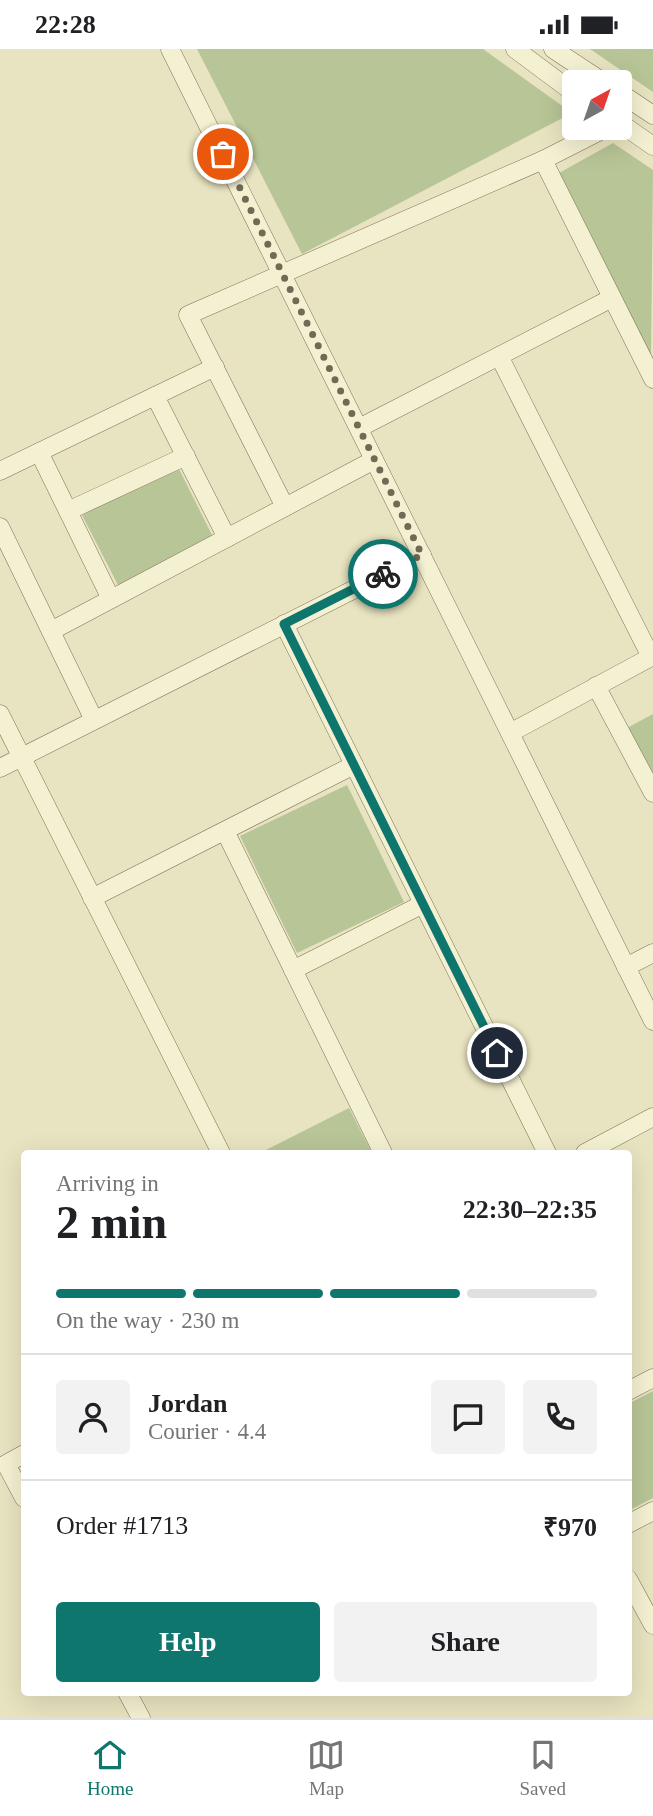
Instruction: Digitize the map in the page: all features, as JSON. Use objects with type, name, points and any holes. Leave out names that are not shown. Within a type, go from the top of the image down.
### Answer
[{"type":"street","points":[[170,49],[653,1021]]},
{"type":"street","points":[[515,49],[562,84]]},
{"type":"street","points":[[553,49],[585,70]]},
{"type":"street","points":[[632,101],[653,115]]},
{"type":"street","points":[[632,131],[653,146]]},
{"type":"street","points":[[285,507],[188,315],[543,160],[582,140]]},
{"type":"street","points":[[543,160],[652,374]]},
{"type":"street","points":[[359,428],[612,299]]},
{"type":"street","points":[[499,356],[652,656],[510,733]]},
{"type":"street","points":[[0,471],[215,367]]},
{"type":"street","points":[[155,396],[227,538]]},
{"type":"street","points":[[40,452],[110,599]]},
{"type":"street","points":[[68,511],[186,456]]},
{"type":"street","points":[[51,631],[374,460]]},
{"type":"street","points":[[0,527],[94,720]]},
{"type":"street","points":[[0,768],[422,555]]},
{"type":"street","points":[[284,624],[546,1150]]},
{"type":"street","points":[[596,686],[653,793]]},
{"type":"street","points":[[0,714],[218,1150]]},
{"type":"street","points":[[92,898],[354,765]]},
{"type":"street","points":[[225,831],[382,1150]]},
{"type":"street","points":[[293,970],[423,904]]},
{"type":"street","points":[[626,967],[653,953]]},
{"type":"street","points":[[591,1150],[653,1117]]},
{"type":"street","points":[[632,1389],[653,1378]]},
{"type":"street","points":[[21,1456],[6,1464],[21,1492]]},
{"type":"street","points":[[632,1522],[653,1511]]},
{"type":"street","points":[[632,1587],[653,1625]]},
{"type":"street","points":[[129,1696],[141,1718]]},
{"type":"green space","points":[[197,49],[483,49],[562,106],[562,118],[302,254]]},
{"type":"green space","points":[[590,49],[653,49],[653,92],[632,78],[632,70],[621,70]]},
{"type":"green space","points":[[613,143],[653,170],[651,356],[559,173]]},
{"type":"green space","points":[[178,467],[213,537],[118,585],[82,515]]},
{"type":"green space","points":[[653,714],[653,775],[627,728]]},
{"type":"green space","points":[[347,785],[404,902],[297,953],[240,836]]},
{"type":"green space","points":[[349,1108],[370,1150],[266,1150]]},
{"type":"green space","points":[[653,1391],[653,1498],[632,1509],[632,1402]]},
{"type":"way so far","points":[[223,154],[422,555],[383,574]]},
{"type":"route","points":[[383,574],[284,624],[497,1053]]}]
